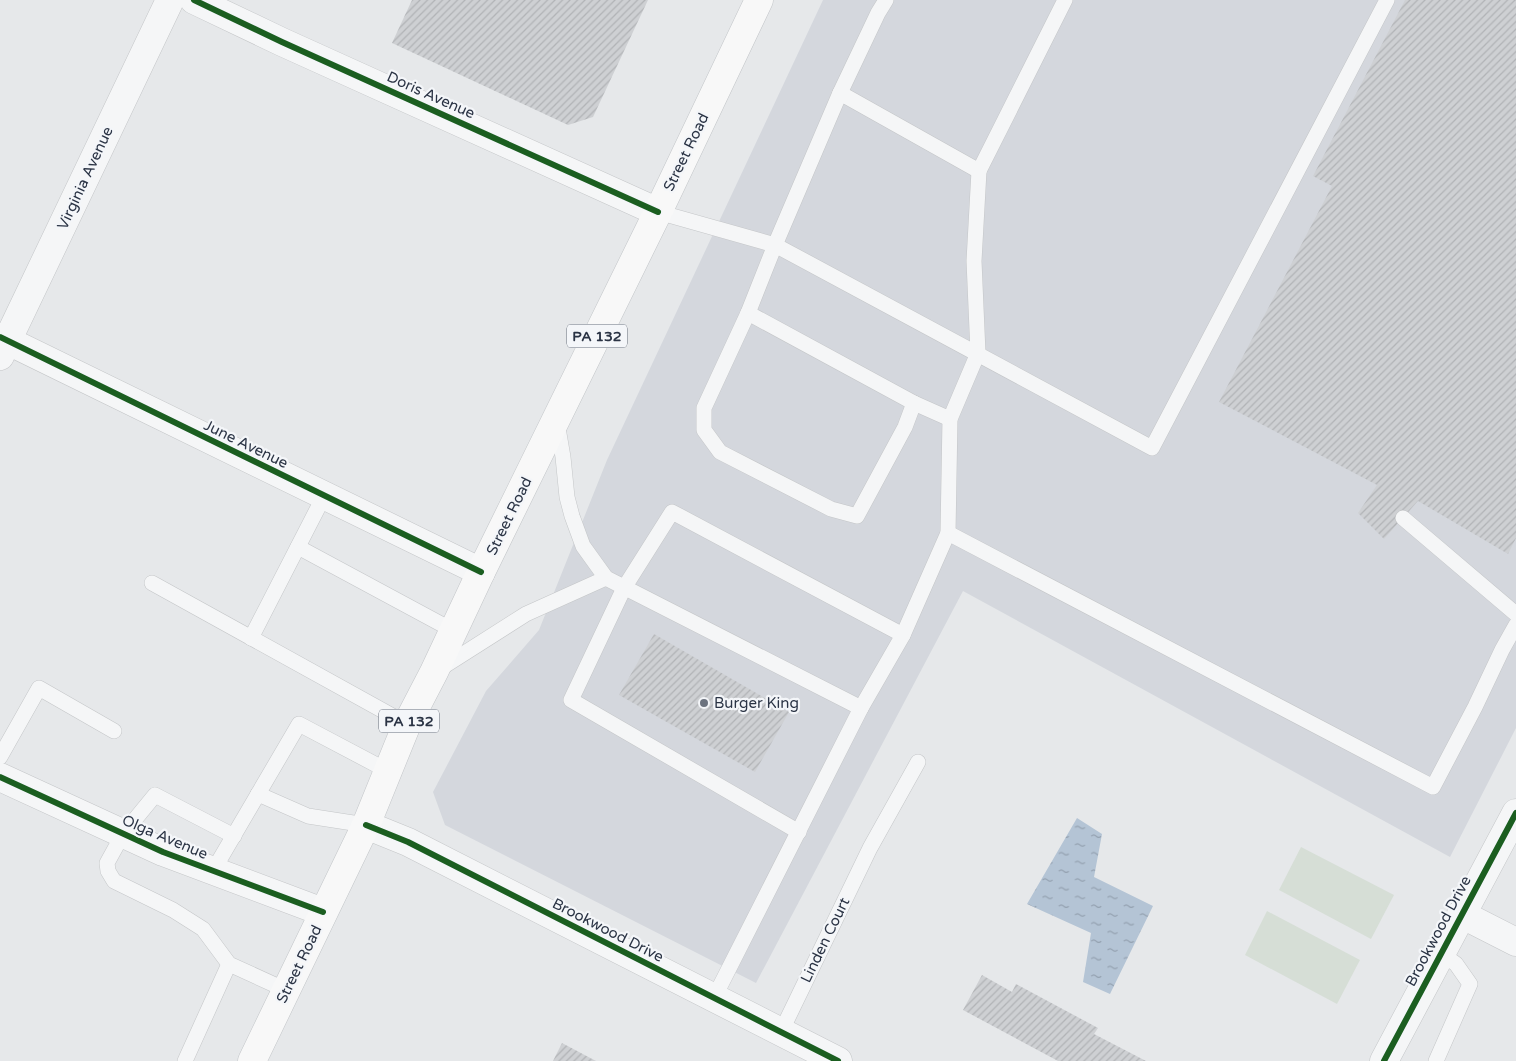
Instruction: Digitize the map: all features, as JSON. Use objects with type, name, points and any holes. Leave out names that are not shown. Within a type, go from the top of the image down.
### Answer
[{"type":"main road","name":"Street Road","points":[[252,1061],[366,825],[407,724],[658,212],[759,0]]},
{"type":"street","name":"Virginia Avenue","points":[[3,344],[170,0]]},
{"type":"street","name":"Doris Avenue","points":[[194,0],[282,42],[658,212]]},
{"type":"street","name":"June Avenue","points":[[3,344],[481,572]]},
{"type":"street","name":"Olga Avenue","points":[[0,777],[163,852],[323,912]]},
{"type":"street","name":"Brookwood Drive","points":[[1384,1061],[1516,813]]},
{"type":"street","name":"Brookwood Drive","points":[[366,825],[408,842],[838,1061]]},
{"type":"street","points":[[1461,914],[1516,942]]},
{"type":"lane","points":[[886,0],[840,93],[748,313],[704,408],[704,430],[720,452],[832,509],[857,516],[905,427],[914,403]]},
{"type":"lane","points":[[714,998],[861,708],[904,635],[948,533],[950,419],[978,353],[974,261],[979,171],[1065,0]]},
{"type":"lane","points":[[658,212],[775,245],[1152,448],[1387,0]]},
{"type":"lane","points":[[840,93],[979,171]]},
{"type":"lane","points":[[748,313],[914,403],[950,419]]},
{"type":"lane","points":[[557,417],[567,497],[572,516],[582,546],[606,578],[861,708]]},
{"type":"lane","points":[[251,638],[324,496]]},
{"type":"lane","points":[[799,832],[571,700],[624,588],[672,512],[904,635]]},
{"type":"lane","points":[[1403,518],[1516,614]]},
{"type":"lane","points":[[948,533],[1433,787],[1516,626]]},
{"type":"lane","points":[[298,547],[454,631]]},
{"type":"lane","points":[[434,672],[526,614],[606,578]]},
{"type":"lane","points":[[152,583],[407,724]]},
{"type":"lane","points":[[0,757],[39,688],[114,731]]},
{"type":"lane","points":[[213,871],[299,724],[388,771]]},
{"type":"lane","name":"Linden Court","points":[[781,1032],[870,848],[918,762]]},
{"type":"lane","points":[[258,794],[308,816],[366,825]]},
{"type":"lane","points":[[234,836],[155,795],[123,834],[107,863],[108,871],[114,881],[173,910],[203,929],[229,964],[286,990]]},
{"type":"lane","points":[[1436,1061],[1470,984],[1456,964],[1441,953]]},
{"type":"lane","points":[[185,1061],[229,964]]},
{"type":"shaded area","points":[[823,0],[1516,0],[1516,728],[1450,857],[963,591],[756,983],[445,825],[433,792],[486,691],[539,630],[607,460]]},
{"type":"shaded area","points":[[1301,847],[1394,895],[1371,939],[1279,890]]},
{"type":"shaded area","points":[[1267,911],[1360,960],[1337,1004],[1245,955]]},
{"type":"water","points":[[1077,818],[1102,834],[1094,877],[1153,906],[1110,994],[1083,982],[1091,933],[1027,904]]},
{"type":"building","points":[[412,0],[648,0],[593,117],[568,125],[392,43]]},
{"type":"building","points":[[1405,0],[1516,0],[1516,538],[1508,554],[1418,501],[1384,539],[1358,513],[1377,485],[1219,402],[1332,186],[1313,176]]},
{"type":"building","name":"Burger King","points":[[654,634],[789,712],[755,772],[619,695]]},
{"type":"building","points":[[982,975],[1012,992],[1016,984],[1098,1028],[1094,1034],[1146,1061],[1058,1061],[963,1010]]},
{"type":"building","points":[[562,1043],[596,1061],[553,1061]]},
{"type":"cycle path","points":[[194,0],[282,42],[658,212]]},
{"type":"cycle path","points":[[0,337],[481,572]]},
{"type":"cycle path","points":[[0,777],[163,852],[323,912]]},
{"type":"cycle path","points":[[1384,1061],[1516,813]]},
{"type":"cycle path","points":[[366,825],[408,842],[838,1061]]},
{"type":"place","name":"Burger King","points":[[704,703]]}]
